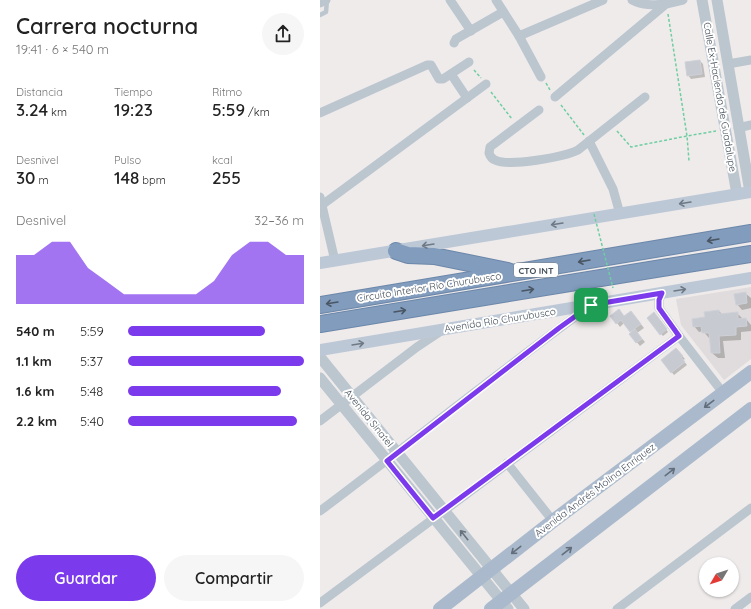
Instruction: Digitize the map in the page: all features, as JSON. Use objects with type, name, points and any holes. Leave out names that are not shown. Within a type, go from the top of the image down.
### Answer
[{"type":"highway","name":"Circuito Interior Río Churubusco","points":[[320,305],[751,234]]},
{"type":"highway","points":[[396,251],[408,255],[434,256],[517,273]]},
{"type":"highway","name":"Circuito Interior Río Churubusco","points":[[320,324],[751,254]]},
{"type":"main road","points":[[320,263],[750,192]]},
{"type":"main road","name":"Avenida Río Churubusco","points":[[320,350],[751,278]]},
{"type":"main road","name":"Avenida Andrés Molina Enríquez","points":[[440,609],[751,372]]},
{"type":"main road","points":[[503,603],[751,409]]},
{"type":"street","points":[[320,3],[327,0]]},
{"type":"street","points":[[450,0],[471,31]]},
{"type":"street","points":[[519,36],[602,0]]},
{"type":"street","points":[[632,0],[648,6],[683,0]]},
{"type":"street","name":"Calle Ex-Hacienda de Guadalupe","points":[[702,0],[737,194]]},
{"type":"street","name":"Calle Ex-Hacienda de Guadalupe","points":[[717,0],[750,192]]},
{"type":"street","points":[[500,1],[503,12],[519,36],[542,77]]},
{"type":"street","points":[[555,97],[666,4]]},
{"type":"street","points":[[454,43],[456,39],[503,12]]},
{"type":"street","points":[[728,64],[751,60]]},
{"type":"street","points":[[320,112],[427,65],[431,65],[439,79],[443,79],[469,62]]},
{"type":"street","points":[[451,74],[467,98]]},
{"type":"street","points":[[335,261],[321,201],[486,84]]},
{"type":"street","points":[[539,110],[490,148],[488,153],[494,160],[502,162],[537,160],[569,154],[578,150],[645,97]]},
{"type":"street","points":[[738,128],[751,125]]},
{"type":"street","points":[[589,141],[613,189],[620,214]]},
{"type":"street","points":[[662,293],[659,300],[659,308],[724,394]]},
{"type":"street","points":[[320,511],[553,332],[591,305]]},
{"type":"street","points":[[320,421],[417,347],[444,329]]},
{"type":"street","points":[[320,603],[679,336]]},
{"type":"street","name":"Avenida Sinatel","points":[[320,357],[444,510],[487,573],[503,603],[524,609]]},
{"type":"street","name":"Avenida Sinatel","points":[[320,378],[433,518],[487,573]]},
{"type":"street","points":[[507,463],[554,521]]},
{"type":"street","points":[[617,609],[751,508]]},
{"type":"street","points":[[735,609],[751,597]]},
{"type":"lane","points":[[320,15],[326,12],[327,0]]},
{"type":"path","points":[[666,4],[687,136],[689,161]]},
{"type":"path","points":[[542,77],[555,97],[589,141]]},
{"type":"path","points":[[611,124],[631,147],[716,132]]},
{"type":"path","points":[[594,214],[613,288]]},
{"type":"shaded area","points":[[751,287],[751,359],[724,380],[681,325],[676,299]]},
{"type":"building","points":[[700,60],[702,74],[687,76],[685,62]]},
{"type":"building","points":[[746,292],[747,303],[736,305],[734,294]]},
{"type":"building","points":[[619,309],[624,316],[631,311],[641,324],[630,332],[621,320],[616,324],[610,316]]},
{"type":"building","points":[[719,310],[719,314],[738,312],[738,319],[746,318],[747,326],[736,327],[736,335],[719,336],[720,353],[711,353],[709,333],[702,333],[701,326],[693,327],[692,319],[705,317],[704,312]]},
{"type":"building","points":[[654,312],[667,329],[660,335],[647,318]]},
{"type":"building","points":[[635,329],[642,339],[636,343],[629,334]]},
{"type":"building","points":[[676,348],[683,356],[681,357],[685,362],[671,373],[661,360]]},
{"type":"route","points":[[662,293],[659,300],[659,308],[679,336],[433,518],[387,461],[591,305],[662,293]]}]
